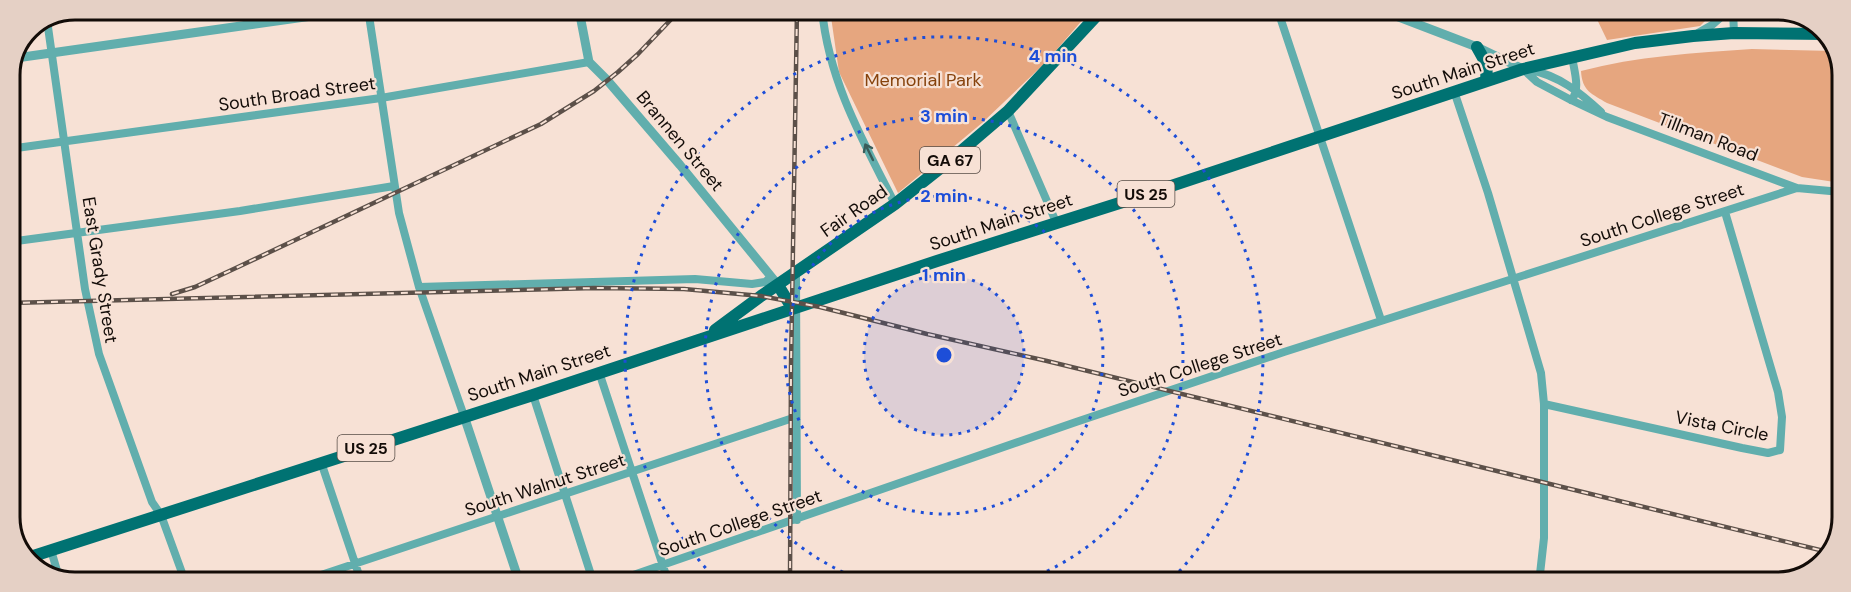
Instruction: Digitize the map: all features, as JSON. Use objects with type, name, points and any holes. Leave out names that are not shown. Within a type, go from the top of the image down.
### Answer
[{"type":"main road","name":"Fair Road","points":[[774,281],[796,274],[895,204],[1008,111],[1093,20]]},
{"type":"main road","name":"South Main Street","points":[[34,556],[1321,137],[1486,80],[1635,43],[1734,33],[1814,34]]},
{"type":"main road","points":[[1477,47],[1487,65],[1486,80]]},
{"type":"main road","points":[[774,281],[794,308]]},
{"type":"main road","name":"GA 67","points":[[707,336],[774,281]]},
{"type":"street","points":[[23,57],[284,20]]},
{"type":"street","points":[[370,20],[399,213],[419,286],[516,572]]},
{"type":"street","points":[[581,20],[589,62]]},
{"type":"street","points":[[824,20],[832,69],[843,99],[895,204]]},
{"type":"street","points":[[1281,20],[1381,320]]},
{"type":"street","name":"Tillman Road","points":[[1406,20],[1477,47],[1524,69],[1542,72],[1577,90],[1607,117]]},
{"type":"street","points":[[1694,36],[1718,20]]},
{"type":"street","points":[[1733,20],[1734,33]]},
{"type":"street","name":"East Grady Street","points":[[48,27],[85,289],[99,354],[152,502],[161,514],[182,572]]},
{"type":"street","points":[[1571,100],[1577,90],[1572,57]]},
{"type":"street","name":"South Broad Street","points":[[20,148],[381,98],[589,62]]},
{"type":"street","name":"Brannen Street","points":[[589,62],[665,148],[774,281]]},
{"type":"street","name":"Tillman Road","points":[[1524,69],[1534,80],[1607,117],[1797,188]]},
{"type":"street","points":[[1454,91],[1514,278],[1541,373],[1544,404],[1544,538],[1540,572]]},
{"type":"street","points":[[1008,111],[1056,222]]},
{"type":"street","points":[[20,241],[240,211],[394,186]]},
{"type":"street","points":[[1797,188],[1831,191]]},
{"type":"street","name":"South College Street","points":[[644,572],[1076,422],[1381,320],[1797,188]]},
{"type":"street","name":"Vista Circle","points":[[1544,404],[1742,448],[1768,453],[1780,450],[1782,417],[1778,392],[1725,212]]},
{"type":"street","points":[[796,274],[794,308],[797,520]]},
{"type":"street","points":[[419,286],[694,279],[752,284],[774,281]]},
{"type":"street","points":[[599,372],[665,572]]},
{"type":"street","points":[[533,395],[590,572]]},
{"type":"street","name":"South Walnut Street","points":[[331,572],[796,417]]},
{"type":"street","points":[[321,462],[358,572]]},
{"type":"street","points":[[51,550],[57,569]]},
{"type":"green space","name":"Memorial Park","points":[[831,20],[1082,20],[1046,62],[982,123],[898,193],[839,72]]},
{"type":"green space","points":[[1597,20],[1706,20],[1700,26],[1607,40]]},
{"type":"green space","points":[[1752,49],[1826,51],[1830,60],[1831,71],[1831,181],[1802,177],[1607,103],[1589,91],[1583,83],[1581,71],[1666,56]]},
{"type":"railway","points":[[172,294],[195,287],[541,124],[594,91],[618,72],[670,20]]},
{"type":"railway","points":[[790,572],[797,20]]},
{"type":"railway","points":[[20,303],[595,288],[684,289],[761,296],[820,307],[1047,361],[1820,550]]}]
